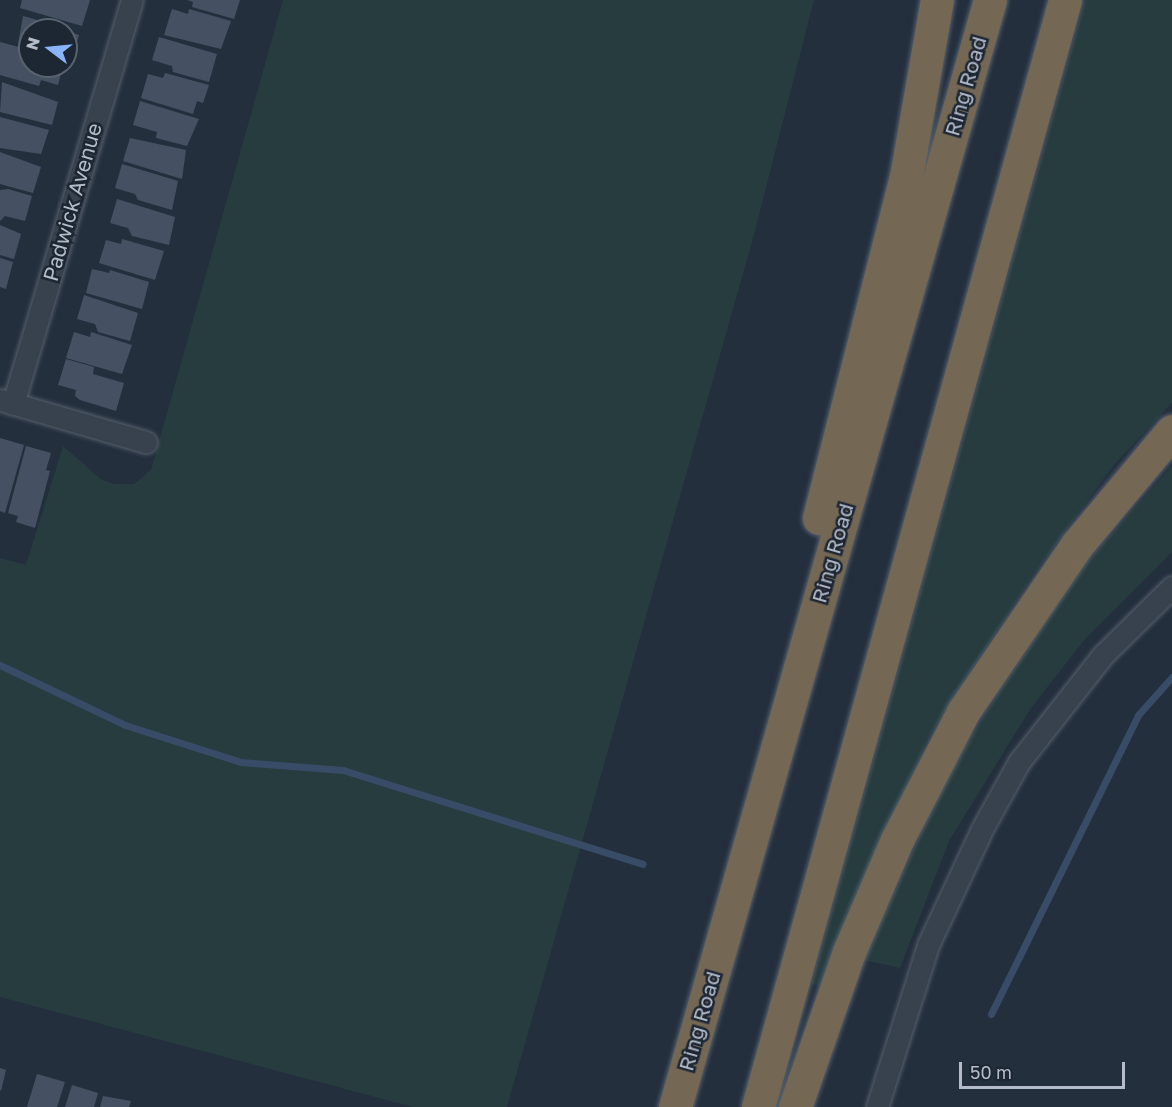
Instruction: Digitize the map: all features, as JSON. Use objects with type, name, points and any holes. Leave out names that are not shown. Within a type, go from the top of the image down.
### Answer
[{"type":"highway","points":[[663,1107],[878,297],[923,92],[937,0]]},
{"type":"highway","name":"Ring Road","points":[[675,1107],[990,0]]},
{"type":"highway","points":[[758,1107],[1065,0]]},
{"type":"highway","points":[[795,1107],[849,952],[897,840],[963,712],[1077,544],[1172,431]]},
{"type":"street","name":"Padwick Avenue","points":[[7,402],[132,0]]},
{"type":"street","points":[[7,402],[146,442]]},
{"type":"street","points":[[878,1107],[928,945],[977,838],[1019,762],[1103,655],[1172,587]]},
{"type":"green space","points":[[283,0],[814,0],[752,242],[507,1107],[413,1107],[0,997],[0,558],[26,565],[63,446],[102,480],[115,484],[134,484],[151,470]]},
{"type":"green space","points":[[1085,0],[1172,0],[1172,403],[1114,465],[1032,576],[928,738],[863,884],[824,986],[811,984]]},
{"type":"green space","points":[[1172,466],[1172,552],[1085,639],[1031,708],[949,841],[900,968],[864,960],[940,790],[1000,690],[1079,571]]},
{"type":"building","points":[[22,0],[90,0],[82,26],[78,25],[78,18],[54,18],[20,8]]},
{"type":"building","points":[[187,0],[240,0],[234,19],[192,7],[193,2]]},
{"type":"building","points":[[172,9],[188,14],[189,9],[231,21],[221,49],[164,35]]},
{"type":"building","points":[[159,37],[217,54],[209,82],[173,72],[172,66],[152,60]]},
{"type":"building","points":[[0,42],[18,47],[18,78],[60,78],[58,85],[41,80],[39,86],[0,75]]},
{"type":"building","points":[[165,73],[209,85],[203,103],[197,101],[193,114],[141,98],[148,74],[163,78]]},
{"type":"building","points":[[2,82],[58,102],[52,125],[0,112]]},
{"type":"building","points":[[140,101],[199,119],[187,146],[156,138],[157,132],[133,125]]},
{"type":"building","points":[[0,117],[49,130],[41,154],[0,148]]},
{"type":"building","points":[[130,138],[186,150],[182,179],[123,161]]},
{"type":"building","points":[[0,152],[41,167],[33,193],[0,184]]},
{"type":"building","points":[[122,164],[178,181],[172,210],[138,200],[135,194],[115,188]]},
{"type":"building","points":[[8,189],[32,196],[25,221],[5,216],[0,221],[0,190]]},
{"type":"building","points":[[117,199],[175,217],[169,245],[132,236],[128,228],[110,223]]},
{"type":"building","points":[[0,225],[21,234],[14,259],[0,255]]},
{"type":"building","points":[[122,239],[164,251],[155,280],[99,263],[106,240],[121,244]]},
{"type":"building","points":[[0,258],[13,262],[6,289],[0,287]]},
{"type":"building","points":[[92,269],[109,273],[110,270],[149,282],[142,309],[86,293]]},
{"type":"building","points":[[84,295],[138,313],[130,341],[98,332],[95,324],[77,319]]},
{"type":"building","points":[[74,332],[90,337],[91,332],[132,345],[122,374],[66,358]]},
{"type":"building","points":[[66,359],[94,367],[93,374],[124,383],[116,411],[80,400],[75,396],[76,390],[58,385]]},
{"type":"building","points":[[0,438],[24,445],[5,513],[0,511]]},
{"type":"building","points":[[26,446],[51,453],[46,470],[50,471],[35,528],[16,522],[18,516],[8,513]]},
{"type":"building","points":[[0,1068],[6,1070],[1,1091],[0,1090]]},
{"type":"building","points":[[37,1074],[65,1082],[57,1107],[27,1107]]},
{"type":"building","points":[[72,1085],[98,1093],[94,1107],[65,1107]]},
{"type":"building","points":[[103,1096],[131,1101],[129,1107],[100,1107]]},
{"type":"waterway","points":[[0,665],[125,725],[241,762],[343,770],[643,864]]},
{"type":"waterway","points":[[991,1014],[1138,715],[1172,677]]}]
